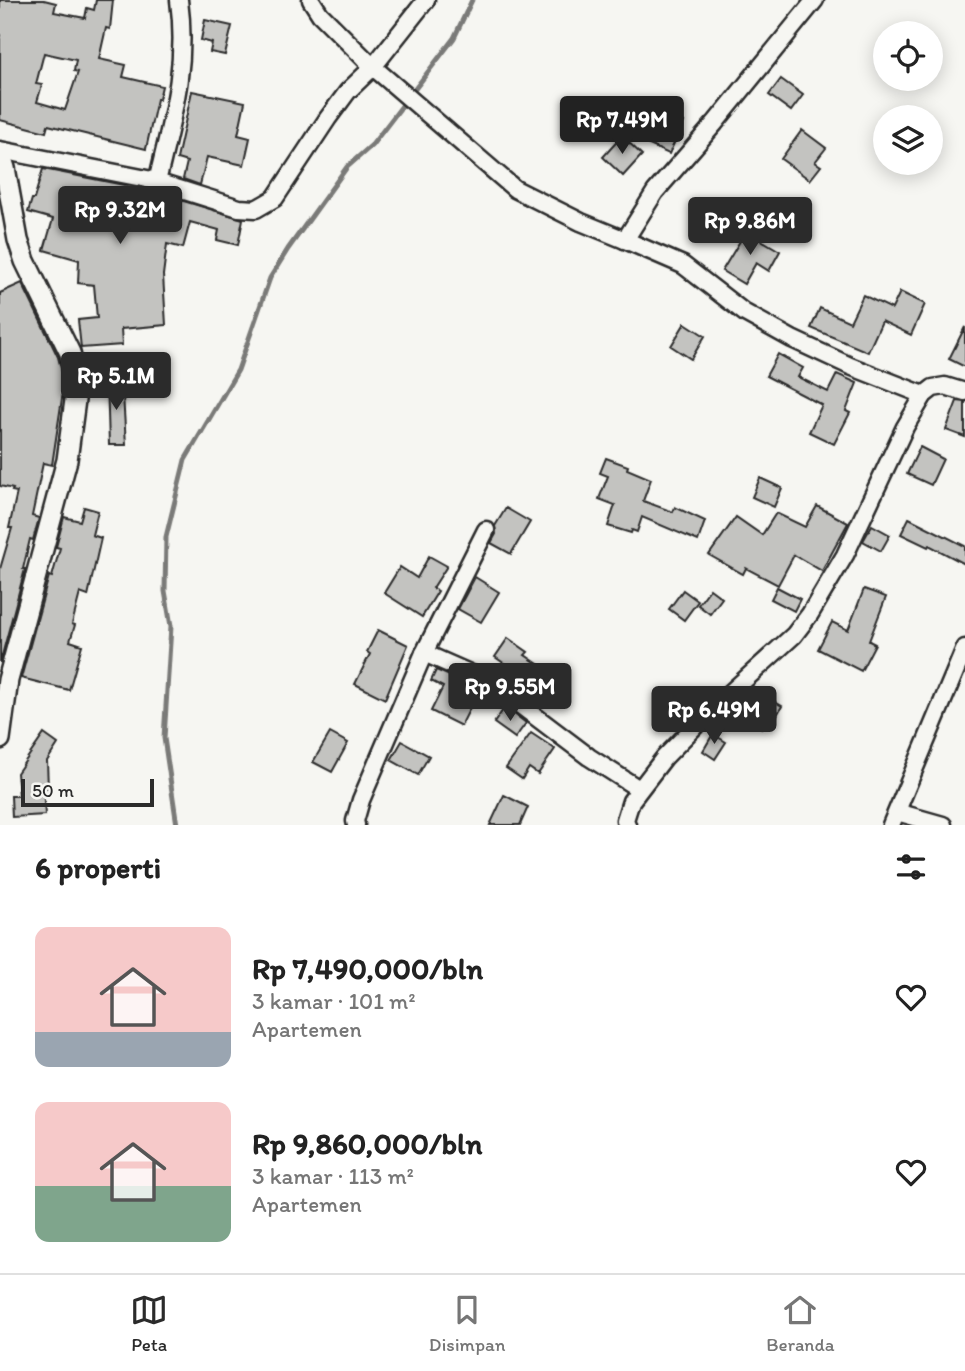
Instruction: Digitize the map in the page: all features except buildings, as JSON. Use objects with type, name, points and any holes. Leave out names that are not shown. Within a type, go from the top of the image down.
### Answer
[{"type":"street","points":[[157,182],[182,67],[183,26],[179,0]]},
{"type":"street","points":[[311,0],[320,14],[373,67],[515,188],[581,222],[683,265],[745,313],[792,339],[850,366],[924,395]]},
{"type":"street","points":[[0,738],[8,680],[66,460],[75,400],[75,375],[70,353],[25,261],[18,240],[0,152],[157,182],[239,208],[256,209],[265,206],[285,186],[309,145],[348,91],[373,67],[426,0]]},
{"type":"street","points":[[625,240],[655,192],[815,0]]},
{"type":"street","points":[[627,825],[626,812],[639,789],[664,758],[770,659],[802,625],[827,589],[905,427],[924,395],[933,388],[945,386],[965,392]]},
{"type":"street","points":[[356,825],[361,800],[424,653],[486,530]]},
{"type":"street","points":[[943,825],[894,818],[965,648]]},
{"type":"street","points":[[424,653],[474,675],[507,695],[589,757],[639,789]]},
{"type":"waterway","points":[[177,825],[164,738],[171,626],[165,591],[166,537],[185,460],[238,370],[270,278],[288,249],[347,167],[372,145],[454,38],[472,0]]}]
